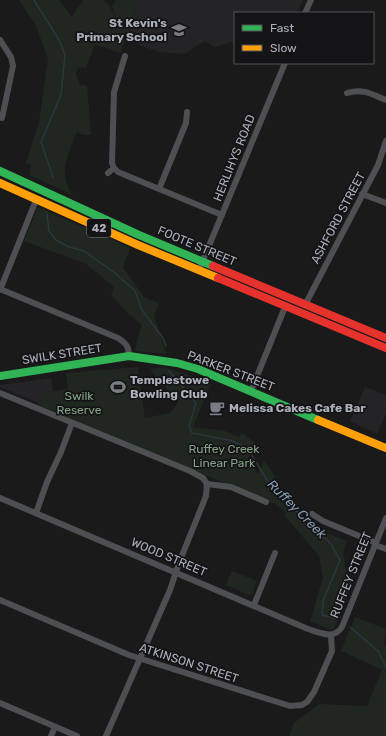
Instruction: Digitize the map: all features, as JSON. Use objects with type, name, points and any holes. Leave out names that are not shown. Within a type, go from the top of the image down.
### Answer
[{"type":"main road","name":"FOOTE STREET","points":[[0,171],[202,262],[386,338]]},
{"type":"main road","name":"FOOTE STREET","points":[[0,183],[198,270],[386,348]]},
{"type":"main road","points":[[36,200],[40,190]]},
{"type":"main road","name":"SWILK STREET","points":[[0,376],[129,356]]},
{"type":"main road","name":"PARKER STREET","points":[[129,356],[177,363],[198,369],[372,440],[386,444]]},
{"type":"main road","name":"PARKER STREET","points":[[372,440],[386,448]]},
{"type":"street","points":[[305,12],[311,0]]},
{"type":"street","points":[[0,40],[11,57],[13,66],[2,118]]},
{"type":"street","points":[[125,56],[117,78],[113,99],[112,163],[114,168],[118,172],[222,215]]},
{"type":"street","name":"HERLIHYS ROAD","points":[[198,270],[285,64]]},
{"type":"street","points":[[347,93],[358,90],[364,91],[386,100]]},
{"type":"street","points":[[159,189],[186,123],[187,112]]},
{"type":"street","name":"ASHFORD STREET","points":[[305,305],[378,165],[386,141]]},
{"type":"street","points":[[108,173],[114,168]]},
{"type":"street","points":[[362,194],[386,204]]},
{"type":"street","points":[[36,200],[0,289],[118,338],[124,342],[129,349],[129,356]]},
{"type":"street","points":[[251,391],[285,307]]},
{"type":"street","points":[[0,393],[199,474],[208,484],[231,487],[266,502]]},
{"type":"street","points":[[36,513],[72,422]]},
{"type":"street","points":[[106,736],[176,573],[206,496],[208,484]]},
{"type":"street","name":"WOOD STREET","points":[[0,498],[308,629],[331,635]]},
{"type":"street","points":[[312,514],[323,521],[386,548]]},
{"type":"street","name":"RUFFEY STREET","points":[[331,635],[339,631],[342,626],[386,518]]},
{"type":"street","points":[[254,605],[275,553]]},
{"type":"street","name":"ATKINSON STREET","points":[[0,600],[140,658],[252,695],[283,704],[296,706],[307,702],[314,692],[332,651],[331,635]]},
{"type":"street","points":[[0,703],[77,736]]},
{"type":"street","points":[[52,736],[55,727]]},
{"type":"shaded area","name":"St Kevin's Primary School","points":[[139,0],[303,0],[297,12],[234,12],[234,41],[214,47],[205,41],[184,54],[159,52],[142,46],[128,37],[119,24],[138,18],[131,5]]},
{"type":"shaded area","points":[[51,378],[53,391],[46,392],[39,403],[0,387],[0,385]]},
{"type":"shaded area","points":[[365,387],[386,395],[386,413],[377,434],[350,421]]},
{"type":"green space","points":[[19,0],[59,0],[72,17],[83,0],[104,0],[117,19],[112,6],[116,0],[139,0],[131,5],[138,18],[120,24],[128,35],[120,53],[95,44],[86,68],[78,67],[76,74],[80,85],[87,86],[91,135],[84,135],[77,132],[67,157],[65,178],[72,195],[29,175],[31,165],[26,163],[39,122],[48,59],[36,26]]},
{"type":"green space","points":[[38,207],[130,248],[123,267],[144,297],[159,303],[154,315],[166,354],[135,351],[142,325],[111,295],[114,287],[86,264],[24,241]]},
{"type":"green space","name":"Ruffey Creek Linear Park","points":[[138,367],[145,418],[170,413],[178,402],[150,369],[164,367],[211,383],[193,427],[225,431],[239,437],[242,433],[255,443],[248,459],[258,474],[264,461],[275,476],[269,492],[287,500],[316,529],[347,541],[343,552],[347,577],[353,579],[334,629],[331,630],[310,621],[323,578],[319,556],[285,516],[285,512],[277,505],[38,405],[46,392],[68,389],[66,373]]},
{"type":"green space","points":[[232,571],[257,581],[252,594],[249,595],[226,585]]},
{"type":"green space","points":[[355,617],[386,629],[384,643],[386,647],[386,736],[289,736],[294,723],[319,704],[367,706],[382,670],[341,651]]},
{"type":"waterway","name":"Ruffey Creek","points":[[34,0],[59,40],[65,55],[61,95],[41,142],[53,177]]},
{"type":"waterway","name":"Ruffey Creek","points":[[47,214],[49,231],[56,240],[69,247],[84,251],[115,273],[135,291],[142,310],[163,338],[166,346]]},
{"type":"waterway","name":"Ruffey Creek","points":[[169,371],[196,403],[189,426],[192,433],[233,441],[248,449],[270,485],[331,544],[340,560],[323,601],[322,615],[334,618]]},
{"type":"waterway","name":"Ruffey Creek","points":[[350,627],[378,651],[386,667]]},
{"type":"traffic: fast","points":[[0,171],[139,235],[213,266]]},
{"type":"traffic: fast","points":[[0,376],[129,356],[177,363],[198,369],[318,420]]},
{"type":"traffic: slow","points":[[0,183],[138,245],[218,278]]},
{"type":"traffic: slow","points":[[318,420],[386,448]]},
{"type":"traffic: jam","points":[[213,266],[386,338]]},
{"type":"traffic: jam","points":[[218,278],[386,348]]},
{"type":"place","name":"St Kevin's Primary School","points":[[179,30]]},
{"type":"place","name":"Templestowe Bowling Club","points":[[118,387]]},
{"type":"place","name":"Melissa Cakes Cafe Bar","points":[[217,408]]},
{"type":"park label","name":"Swilk Reserve","points":[[79,403]]}]
